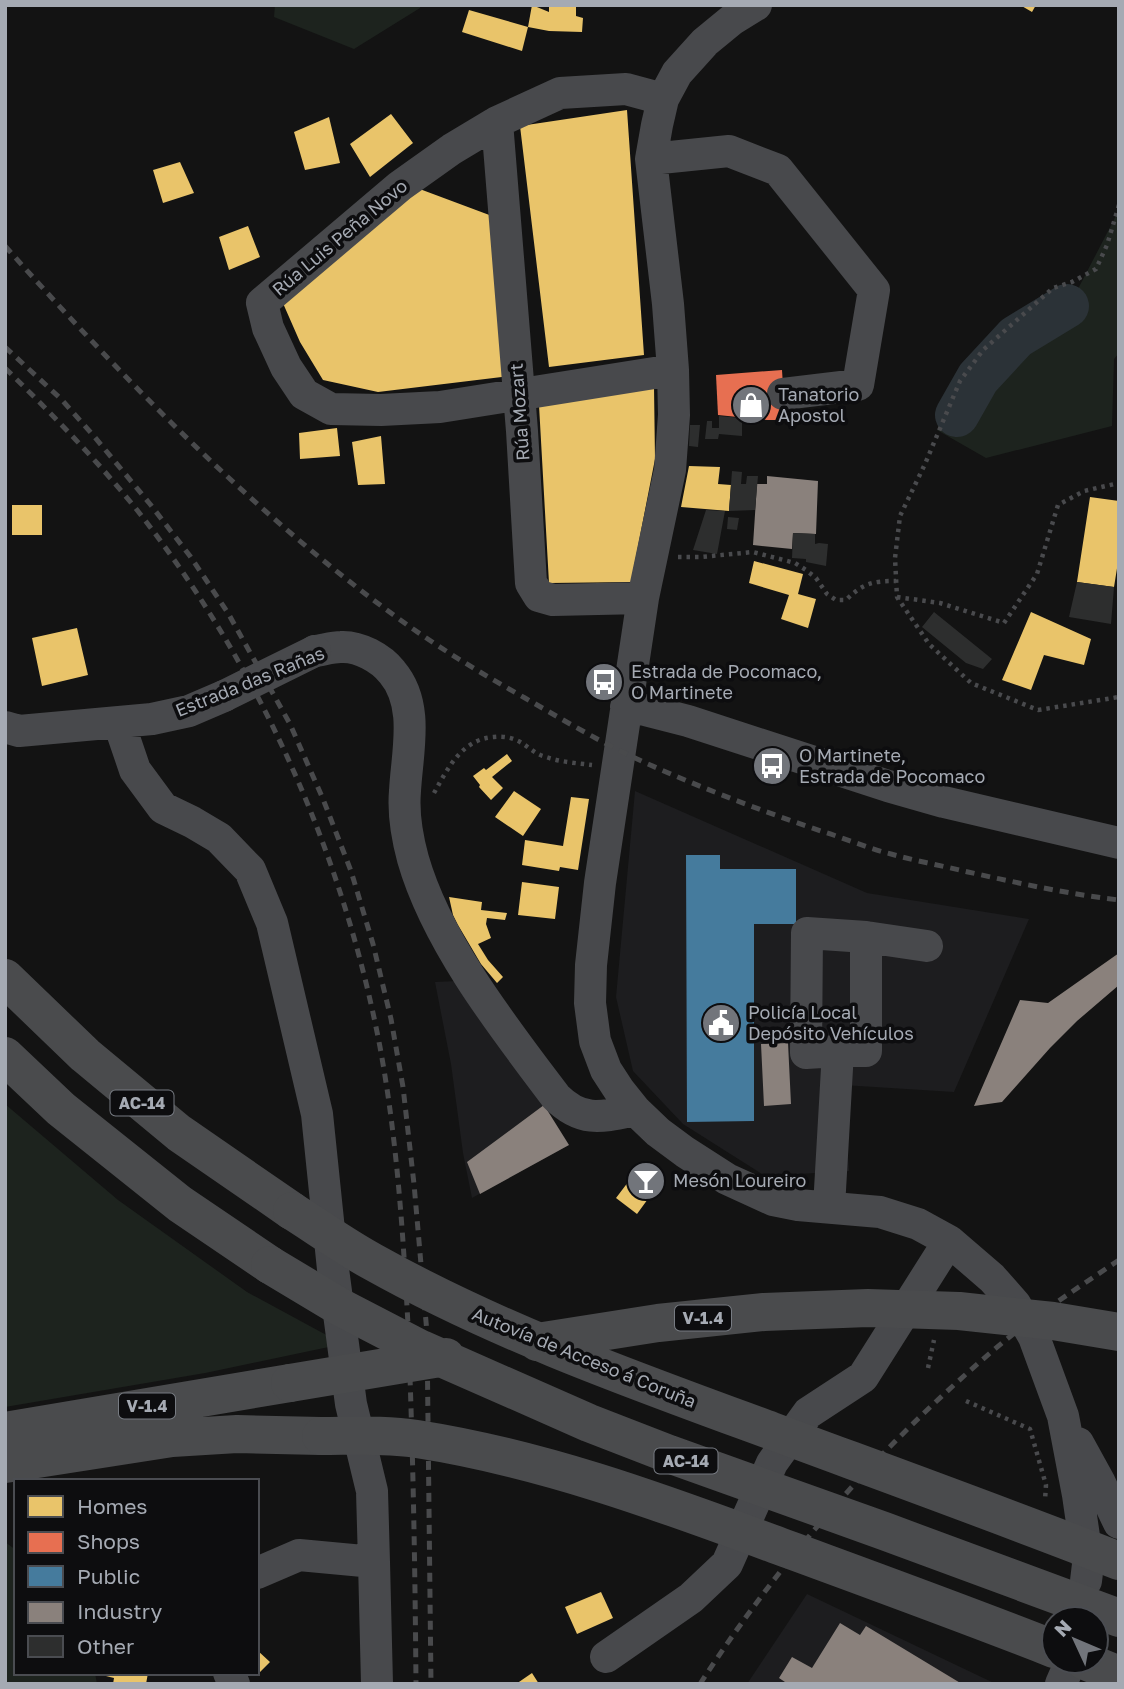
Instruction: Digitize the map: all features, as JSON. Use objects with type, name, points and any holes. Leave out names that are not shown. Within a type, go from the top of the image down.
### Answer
[{"type":"highway","name":"Autovía de Acceso á Coruña","points":[[5,978],[85,1055],[179,1133],[292,1211],[371,1261],[435,1295],[604,1370],[1119,1561]]},
{"type":"highway","name":"AC-14","points":[[5,1056],[61,1109],[180,1204],[340,1307],[421,1349],[589,1423],[681,1459],[1119,1618]]},
{"type":"highway","name":"V-1.4","points":[[5,1431],[658,1323],[765,1312],[868,1308],[959,1311],[1053,1321],[1119,1332]]},
{"type":"highway","name":"V-1.4","points":[[5,1464],[173,1438],[237,1434],[415,1439],[516,1458],[578,1475],[695,1515],[1040,1643]]},
{"type":"street","points":[[755,5],[705,42],[677,73],[663,99],[651,159],[668,304],[674,415],[670,470],[643,598],[597,904],[590,1003],[595,1041],[606,1070],[635,1110],[667,1139],[727,1179],[772,1200],[880,1212],[918,1224],[949,1241],[992,1278],[1015,1304],[1034,1337],[1063,1416],[1088,1564],[1079,1605]]},
{"type":"street","name":"Rúa Luis Peña Novo","points":[[663,99],[626,89],[560,93],[497,122],[452,149],[400,186],[262,303],[286,366],[303,394],[331,409],[440,407],[673,370]]},
{"type":"street","name":"Rúa Mozart","points":[[497,122],[531,583],[539,596],[553,600],[643,598]]},
{"type":"street","points":[[651,159],[729,151],[778,170],[874,290],[858,385],[783,394]]},
{"type":"street","name":"Estrada das Rañas","points":[[5,727],[19,731],[152,719],[189,711],[315,651],[343,646],[377,658],[392,672],[402,688],[408,707],[410,743],[404,813],[406,834],[422,888],[451,945],[491,1007],[556,1097],[567,1108],[581,1115],[635,1110]]},
{"type":"street","points":[[626,707],[688,721],[944,802],[1119,842]]},
{"type":"street","points":[[120,723],[135,770],[163,808],[219,838],[250,870],[272,923],[317,1114],[333,1269],[351,1404],[372,1491],[377,1684]]},
{"type":"street","points":[[866,937],[866,1051],[806,1052],[807,933],[866,937],[927,946]]},
{"type":"street","points":[[829,1207],[838,1051]]},
{"type":"street","points":[[606,1657],[691,1598],[727,1564],[772,1463],[808,1413],[863,1377],[949,1241]]},
{"type":"street","points":[[1063,1416],[1109,1488],[1119,1523]]},
{"type":"street","points":[[1086,1581],[1098,1566],[1119,1554]]},
{"type":"street","points":[[259,1572],[299,1555],[374,1562]]},
{"type":"path","points":[[1119,205],[1107,245],[1096,268],[1072,282],[1053,288],[983,350],[960,381],[900,516],[895,558],[897,597],[929,645],[971,683],[1038,710],[1119,697]]},
{"type":"path","points":[[897,597],[940,603],[1004,623],[1037,575],[1058,505],[1084,491],[1119,483]]},
{"type":"path","points":[[652,557],[701,558],[753,552],[794,563],[816,578],[827,594],[836,600],[846,600],[857,589],[875,581],[896,581]]},
{"type":"path","points":[[406,834],[458,754],[477,740],[491,737],[514,739],[545,757],[617,767]]},
{"type":"shaded area","points":[[275,5],[421,5],[354,49],[274,17]]},
{"type":"shaded area","points":[[1119,210],[1119,353],[1114,359],[1112,426],[986,458],[937,430],[1020,340],[1066,312]]},
{"type":"shaded area","points":[[635,791],[867,893],[1029,919],[954,1092],[843,1085],[849,1171],[765,1176],[683,1124],[633,1071],[616,997]]},
{"type":"shaded area","points":[[458,981],[569,1145],[472,1198],[435,982]]},
{"type":"shaded area","points":[[5,1104],[118,1200],[247,1292],[343,1344],[205,1373],[5,1407]]},
{"type":"shaded area","points":[[5,1542],[14,1549],[14,1675],[95,1675],[97,1684],[5,1684]]},
{"type":"shaded area","points":[[807,1594],[996,1684],[747,1684]]},
{"type":"building: Homes","points":[[532,5],[549,12],[549,5],[576,5],[576,16],[583,18],[582,32],[528,27]]},
{"type":"building: Homes","points":[[1020,5],[1036,5],[1032,12]]},
{"type":"building: Homes","points":[[469,10],[528,27],[522,51],[462,32]]},
{"type":"building: Homes","points":[[627,110],[644,355],[549,367],[520,126]]},
{"type":"building: Homes","points":[[391,114],[413,143],[370,177],[350,144]]},
{"type":"building: Homes","points":[[329,117],[340,163],[305,170],[294,132]]},
{"type":"building: Homes","points":[[180,162],[194,193],[163,203],[153,170]]},
{"type":"building: Homes","points":[[417,188],[492,216],[510,376],[378,392],[323,380],[300,342],[282,301]]},
{"type":"building: Homes","points":[[248,226],[260,257],[229,270],[219,237]]},
{"type":"building: Homes","points":[[654,387],[655,459],[631,582],[549,583],[539,405]]},
{"type":"building: Homes","points":[[337,428],[340,456],[300,459],[299,433]]},
{"type":"building: Homes","points":[[381,436],[385,484],[358,485],[352,442]]},
{"type":"building: Homes","points":[[689,466],[720,467],[718,484],[731,485],[729,511],[681,507]]},
{"type":"building: Homes","points":[[1090,497],[1119,501],[1119,556],[1114,587],[1077,582]]},
{"type":"building: Homes","points":[[12,505],[42,505],[42,535],[12,535]]},
{"type":"building: Homes","points":[[754,561],[803,574],[798,594],[816,599],[808,628],[781,619],[789,595],[749,583]]},
{"type":"building: Homes","points":[[1031,612],[1091,639],[1084,665],[1044,655],[1031,690],[1002,680]]},
{"type":"building: Homes","points":[[77,628],[88,675],[42,686],[32,638]]},
{"type":"building: Homes","points":[[507,754],[512,761],[492,777],[503,788],[491,800],[473,776]]},
{"type":"building: Homes","points":[[514,791],[541,809],[523,836],[495,817]]},
{"type":"building: Homes","points":[[571,797],[589,799],[578,870],[560,867],[559,871],[522,865],[525,840],[563,846]]},
{"type":"building: Homes","points":[[522,882],[559,887],[555,919],[518,915]]},
{"type":"building: Homes","points":[[449,897],[482,902],[481,910],[507,913],[505,920],[487,918],[486,924],[491,938],[478,944],[503,977],[497,983],[481,964],[458,925]]},
{"type":"building: Homes","points":[[641,1165],[661,1181],[637,1214],[616,1198]]},
{"type":"building: Homes","points":[[601,1592],[613,1618],[577,1634],[565,1607]]},
{"type":"building: Homes","points":[[259,1652],[270,1662],[259,1673]]},
{"type":"building: Homes","points":[[532,1673],[539,1684],[516,1684]]},
{"type":"building: Homes","points":[[148,1675],[146,1684],[113,1684],[114,1678],[106,1676]]},
{"type":"building: Shops","name":"Tanatorio Apostol","points":[[782,370],[785,420],[718,415],[716,375]]},
{"type":"building: Public","name":"Policía Local Depósito Vehículos","points":[[686,855],[720,855],[720,869],[796,869],[796,924],[754,924],[754,1121],[687,1122]]},
{"type":"building: Industry","points":[[767,476],[818,481],[816,534],[793,533],[792,549],[753,545],[757,484],[767,484]]},
{"type":"building: Industry","points":[[1119,953],[1119,985],[1050,1048],[1002,1102],[974,1106],[1020,1000],[1048,1003]]},
{"type":"building: Industry","points":[[788,1043],[791,1104],[764,1106],[761,1044]]},
{"type":"building: Industry","points":[[544,1105],[569,1145],[480,1194],[467,1162]]},
{"type":"building: Industry","points":[[840,1623],[860,1635],[866,1626],[962,1684],[788,1684],[779,1678],[792,1657],[812,1668]]},
{"type":"building: Other","points":[[719,416],[742,418],[742,436],[719,434],[718,439],[705,439],[707,421],[712,421],[712,428],[719,428]]},
{"type":"building: Other","points":[[690,425],[700,425],[698,447],[689,446]]},
{"type":"building: Other","points":[[732,471],[742,472],[741,484],[746,484],[747,476],[758,476],[755,510],[729,511]]},
{"type":"building: Other","points":[[706,510],[725,511],[717,554],[693,550]]},
{"type":"building: Other","points":[[728,517],[739,518],[737,530],[727,529]]},
{"type":"building: Other","points":[[793,533],[815,534],[815,544],[828,544],[826,566],[806,562],[806,559],[792,558]]},
{"type":"building: Other","points":[[1077,582],[1114,587],[1111,624],[1069,617]]},
{"type":"building: Other","points":[[934,612],[992,659],[983,669],[966,663],[922,627]]},
{"type":"waterway","points":[[957,415],[978,378],[1016,337],[1067,306]]},
{"type":"railway","points":[[5,246],[146,398],[246,494],[351,583],[420,634],[494,681],[632,757],[712,791],[873,849],[1043,888],[1119,900]]},
{"type":"railway","points":[[5,347],[61,399],[93,435],[190,556],[228,613],[290,724],[351,871],[373,944],[391,1019],[403,1087],[414,1184],[427,1333],[431,1684]]},
{"type":"railway","points":[[5,368],[73,437],[137,510],[181,570],[221,632],[258,697],[290,764],[344,903],[380,1047],[398,1186],[410,1370],[416,1684]]},
{"type":"railway","points":[[700,1684],[766,1590],[838,1502],[877,1460],[1002,1343],[1119,1260]]},
{"type":"place","name":"Tanatorio Apostol","points":[[751,405]]},
{"type":"place","name":"Estrada de Pocomaco, O Martinete","points":[[604,682]]},
{"type":"place","name":"O Martinete, Estrada de Pocomaco","points":[[772,766]]},
{"type":"place","name":"Policía Local Depósito Vehículos","points":[[721,1023]]},
{"type":"place","name":"Mesón Loureiro","points":[[646,1181]]}]
